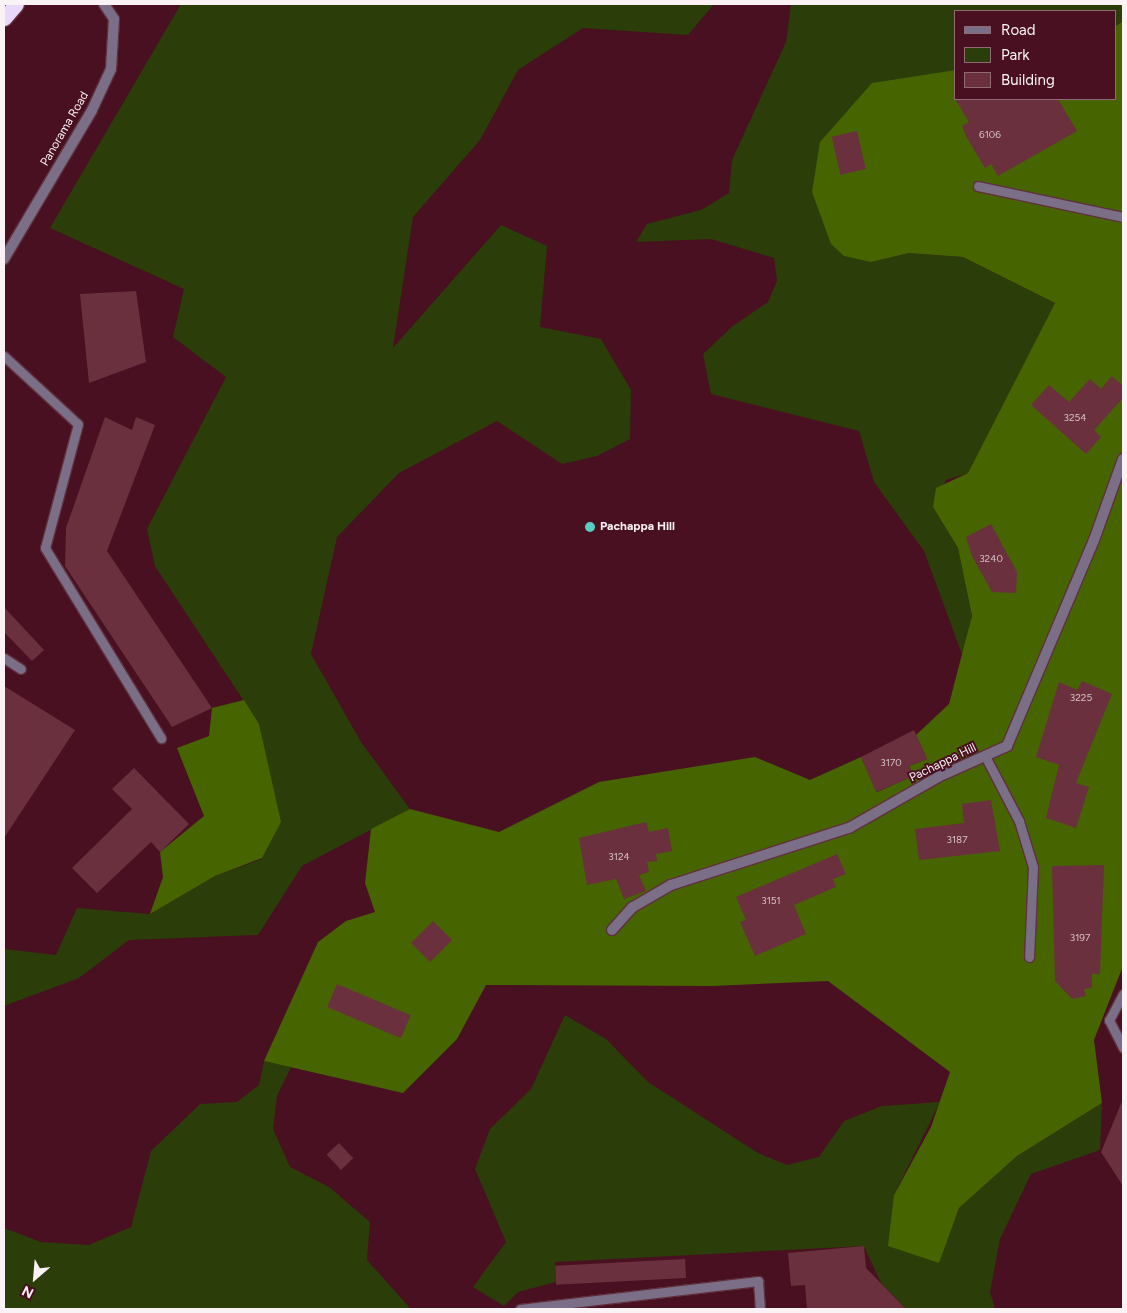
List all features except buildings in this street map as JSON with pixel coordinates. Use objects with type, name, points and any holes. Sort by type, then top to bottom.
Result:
[{"type":"highway","points":[[4,18],[16,4]]},
{"type":"street","name":"Panorama Road","points":[[4,259],[92,110],[111,69],[114,19],[104,4]]},
{"type":"street","name":"Pachappa Hill","points":[[612,930],[633,907],[671,885],[849,828],[1007,746],[1094,540],[1123,459]]},
{"type":"lane","points":[[978,186],[1123,217]]},
{"type":"lane","points":[[4,356],[78,424],[45,548],[161,738]]},
{"type":"lane","points":[[4,658],[21,669]]},
{"type":"lane","points":[[985,756],[1019,821],[1033,867],[1029,957]]},
{"type":"lane","points":[[1123,994],[1109,1020],[1123,1048]]},
{"type":"lane","points":[[520,1309],[758,1281],[760,1309]]},
{"type":"green space","points":[[181,4],[714,4],[688,35],[583,28],[518,70],[480,140],[413,217],[393,348],[501,225],[547,246],[540,327],[601,339],[631,390],[630,439],[597,456],[562,464],[497,421],[399,473],[337,537],[311,654],[361,742],[410,809],[302,866],[258,935],[129,940],[79,978],[4,1006],[4,949],[56,955],[77,908],[150,914],[215,876],[262,859],[259,724],[155,566],[147,529],[226,377],[173,337],[184,289],[50,228]]},
{"type":"green space","points":[[791,4],[1123,4],[1123,21],[1117,25],[1117,10],[954,10],[954,75],[871,262],[909,253],[963,257],[1055,303],[968,473],[946,480],[933,507],[958,548],[972,616],[963,657],[924,551],[874,482],[859,431],[711,394],[703,354],[733,326],[768,302],[777,281],[774,258],[711,239],[636,242],[647,224],[701,210],[729,193],[732,160],[786,42]]},
{"type":"green space","points":[[1123,21],[1123,966],[1094,1040],[1102,1103],[1017,1156],[959,1208],[939,1263],[888,1246],[894,1195],[931,1127],[950,1072],[828,981],[712,986],[486,985],[457,1039],[403,1093],[264,1061],[318,942],[346,921],[375,912],[365,883],[371,829],[410,809],[499,832],[599,782],[755,757],[810,780],[861,757],[877,792],[913,776],[909,766],[927,759],[916,735],[949,704],[972,616],[958,548],[933,507],[936,488],[968,473],[1055,303],[963,257],[909,253],[871,262],[844,256],[831,244],[812,192],[820,142],[872,83],[954,70],[954,100],[1117,100],[1117,25]]},
{"type":"green space","points":[[244,700],[259,724],[281,822],[262,858],[215,876],[150,914],[163,877],[160,852],[204,816],[177,748],[209,736],[212,708]]},
{"type":"green space","points":[[565,1015],[606,1039],[648,1082],[758,1153],[787,1165],[819,1157],[844,1121],[882,1106],[940,1102],[894,1195],[938,1263],[959,1208],[1017,1156],[1102,1103],[1100,1150],[1031,1174],[1000,1239],[990,1292],[995,1309],[906,1309],[881,1283],[864,1246],[555,1262],[556,1282],[518,1292],[504,1306],[473,1287],[506,1242],[475,1169],[490,1129],[531,1089]]},
{"type":"green space","points":[[264,1061],[291,1067],[277,1096],[273,1129],[290,1167],[329,1187],[370,1222],[367,1260],[411,1309],[4,1309],[4,1228],[41,1242],[89,1245],[131,1227],[151,1151],[200,1104],[237,1102],[259,1085]]},
{"type":"place","name":"Pachappa Hill","points":[[590,527]]}]
